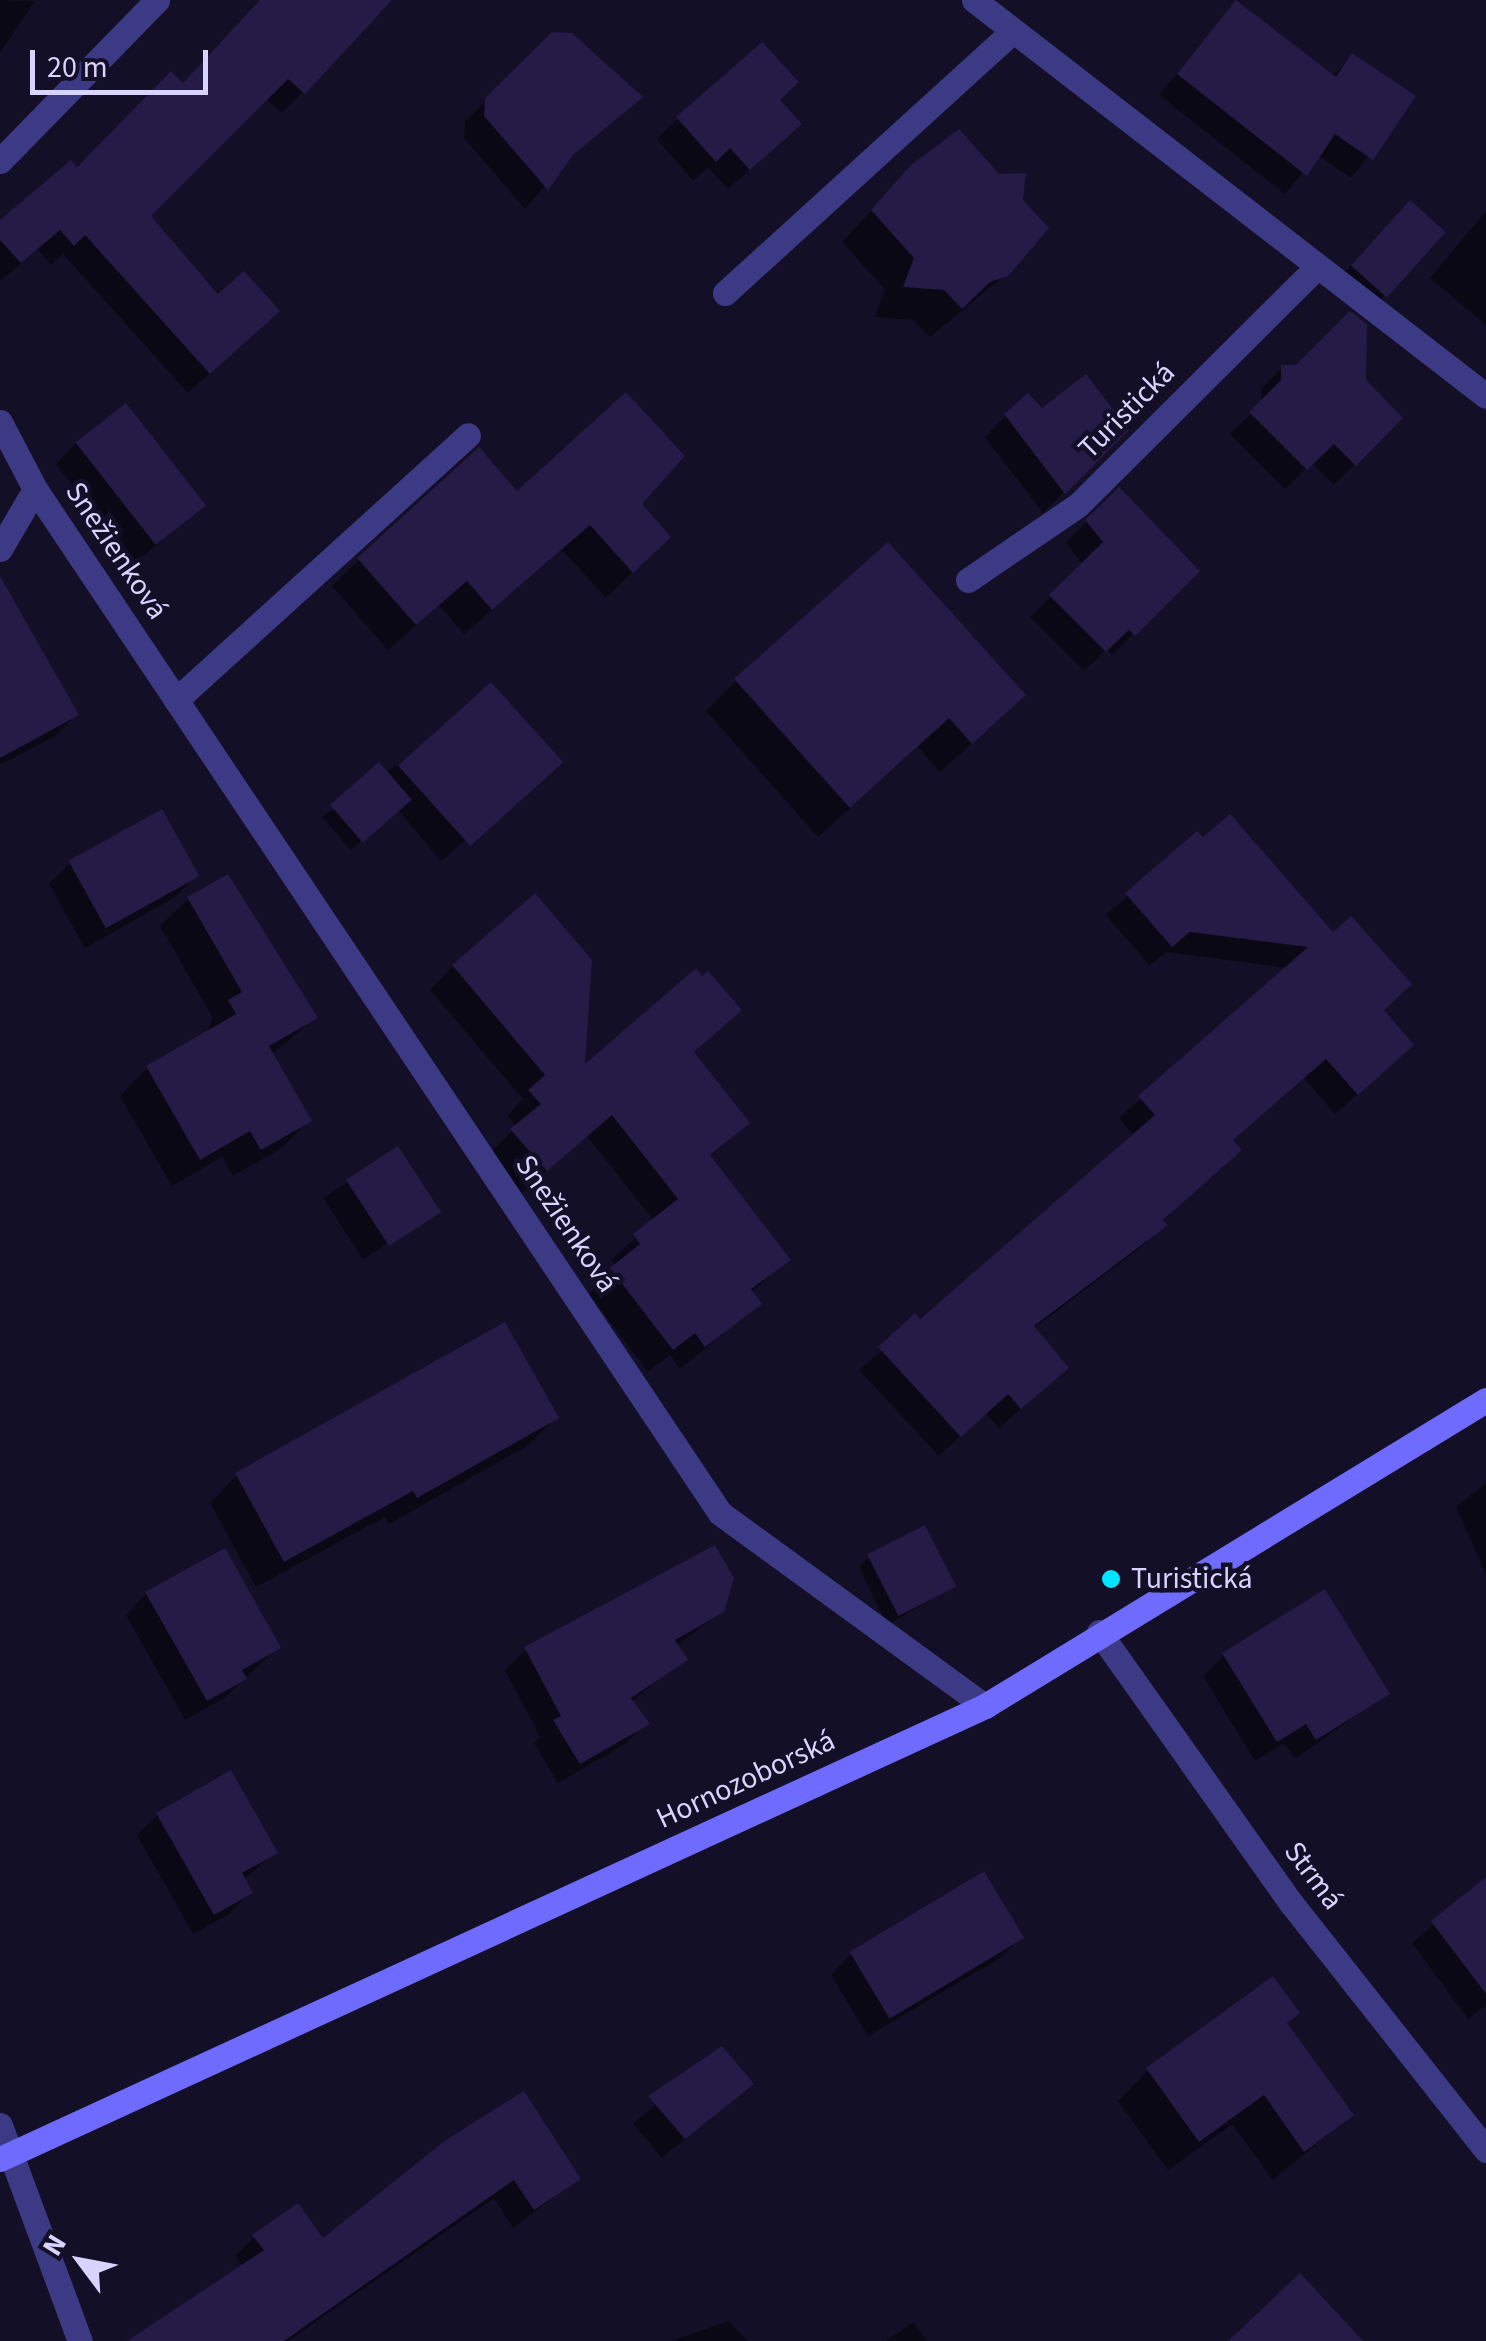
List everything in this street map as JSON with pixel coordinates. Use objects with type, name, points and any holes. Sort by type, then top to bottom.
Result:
[{"type":"street","points":[[0,161],[157,0]]},
{"type":"street","points":[[974,0],[1315,270],[1486,396]]},
{"type":"street","points":[[725,293],[1013,31]]},
{"type":"street","name":"Turistická","points":[[968,580],[1078,504],[1315,270]]},
{"type":"street","name":"Snežienková","points":[[0,422],[35,489],[720,1513],[985,1706]]},
{"type":"street","points":[[176,700],[468,436]]},
{"type":"street","points":[[0,549],[35,489]]},
{"type":"street","name":"Hornozoborská","points":[[5,2157],[985,1706],[1098,1632],[1486,1400]]},
{"type":"street","name":"Strmá","points":[[1098,1632],[1290,1903],[1486,2150]]},
{"type":"street","points":[[0,2125],[5,2157],[80,2341]]},
{"type":"building","points":[[260,0],[392,0],[305,94],[288,79],[151,216],[218,294],[244,271],[280,311],[210,374],[85,235],[74,246],[60,230],[21,263],[0,240],[0,220],[71,160],[77,167],[171,71],[183,83]]},
{"type":"building","points":[[1236,0],[1336,77],[1352,53],[1416,96],[1373,160],[1335,134],[1307,176],[1177,74]]},
{"type":"building","points":[[552,32],[572,33],[643,97],[573,155],[548,190],[484,116],[485,98]]},
{"type":"building","points":[[762,42],[799,82],[780,100],[802,124],[750,170],[730,148],[716,162],[676,117]]},
{"type":"building","points":[[959,129],[999,174],[1026,173],[1023,200],[1049,228],[1008,276],[990,282],[962,309],[944,290],[903,287],[914,258],[871,210],[911,165]]},
{"type":"building","points":[[1410,200],[1446,232],[1387,298],[1351,265]]},
{"type":"building","points":[[1350,311],[1367,324],[1366,380],[1403,418],[1356,466],[1334,444],[1307,470],[1249,412],[1281,380],[1281,365],[1296,365]]},
{"type":"building","points":[[1086,374],[1129,430],[1065,494],[1004,414],[1028,393],[1042,408]]},
{"type":"building","points":[[626,392],[685,456],[642,504],[671,537],[633,573],[590,525],[492,610],[467,581],[416,625],[357,558],[479,447],[517,491]]},
{"type":"building","points":[[126,403],[206,505],[156,545],[76,442]]},
{"type":"building","points":[[1119,487],[1200,571],[1135,636],[1129,630],[1106,652],[1049,595],[1103,542],[1085,520]]},
{"type":"building","points":[[888,542],[1026,695],[972,744],[949,718],[850,808],[734,679]]},
{"type":"building","points":[[0,576],[79,715],[0,758]]},
{"type":"building","points":[[491,682],[563,762],[470,846],[398,766]]},
{"type":"building","points":[[379,762],[412,800],[363,842],[330,805]]},
{"type":"building","points":[[162,809],[199,876],[106,928],[68,861]]},
{"type":"building","points":[[1230,814],[1333,932],[1351,916],[1412,984],[1384,1010],[1414,1045],[1358,1095],[1326,1059],[1233,1140],[1242,1150],[1163,1220],[1168,1225],[1034,1326],[1069,1368],[1021,1409],[1008,1394],[961,1437],[878,1347],[915,1313],[920,1319],[1155,1115],[1138,1096],[1308,947],[1190,932],[1172,947],[1125,893],[1197,831],[1203,837]]},
{"type":"building","points":[[228,874],[318,1018],[269,1046],[312,1121],[261,1150],[250,1131],[200,1160],[146,1066],[236,1014],[228,1000],[242,992],[187,897]]},
{"type":"building","points":[[535,893],[592,960],[585,1064],[696,968],[702,976],[708,971],[742,1010],[694,1052],[750,1123],[710,1155],[791,1260],[751,1289],[762,1304],[705,1347],[695,1333],[673,1350],[610,1268],[640,1244],[633,1234],[678,1199],[612,1115],[547,1171],[510,1129],[541,1104],[528,1090],[545,1075],[452,965]]},
{"type":"building","points":[[398,1146],[441,1212],[389,1246],[346,1180]]},
{"type":"building","points":[[505,1322],[559,1418],[417,1498],[413,1491],[284,1562],[235,1473]]},
{"type":"building","points":[[925,1525],[956,1586],[898,1616],[867,1555]]},
{"type":"building","points":[[715,1545],[734,1578],[724,1612],[675,1640],[688,1660],[631,1698],[650,1724],[580,1764],[553,1720],[561,1716],[524,1647]]},
{"type":"building","points":[[225,1548],[281,1648],[242,1670],[247,1679],[207,1701],[145,1592]]},
{"type":"building","points":[[1325,1589],[1390,1694],[1316,1740],[1306,1724],[1277,1742],[1222,1653]]},
{"type":"building","points":[[231,1770],[278,1853],[242,1873],[253,1893],[214,1915],[156,1813]]},
{"type":"building","points":[[984,1871],[1024,1938],[890,2019],[849,1952]]},
{"type":"building","points":[[1486,1877],[1486,1994],[1431,1921]]},
{"type":"building","points":[[1273,1976],[1300,2013],[1287,2023],[1354,2115],[1304,2152],[1264,2095],[1199,2142],[1146,2068]]},
{"type":"building","points":[[722,2046],[754,2084],[685,2139],[648,2096]]},
{"type":"building","points":[[524,2091],[581,2179],[534,2210],[514,2180],[284,2341],[127,2341],[264,2250],[252,2235],[298,2203],[323,2238],[446,2140]]},
{"type":"building","points":[[1300,2273],[1363,2341],[1228,2341]]},
{"type":"place","name":"Turistická","points":[[1111,1579]]}]
